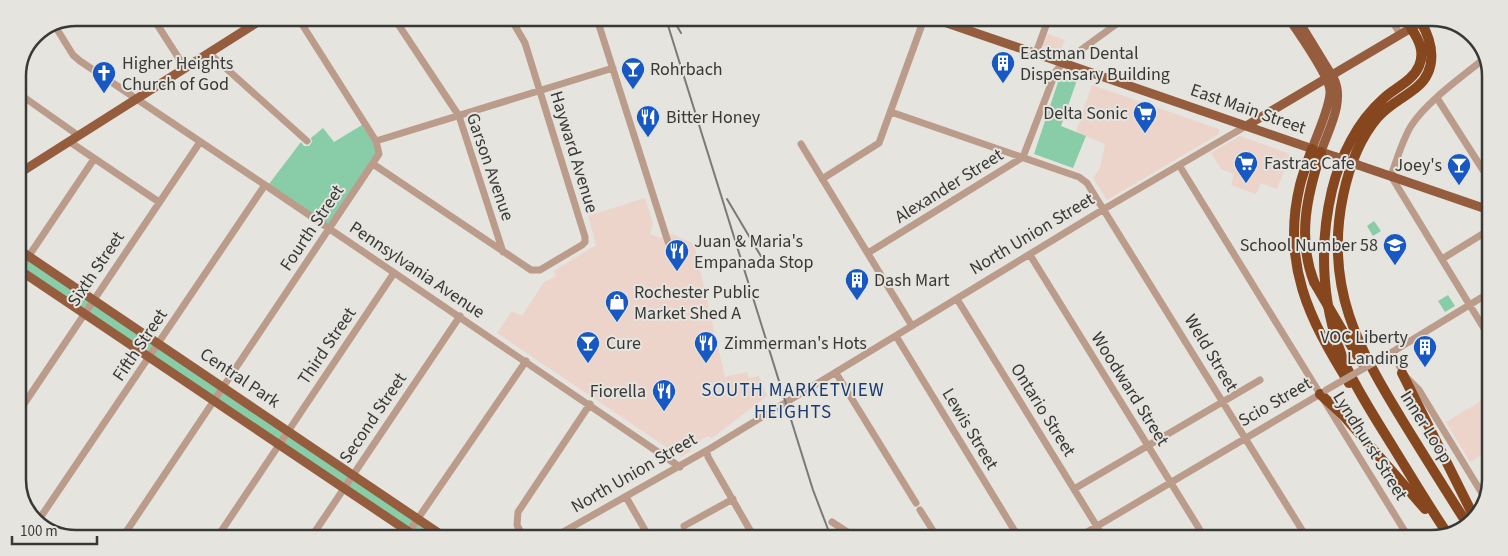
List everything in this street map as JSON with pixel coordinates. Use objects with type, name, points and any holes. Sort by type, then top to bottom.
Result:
[{"type":"highway","name":"Inner Loop","points":[[1424,26],[1432,48],[1430,68],[1419,86],[1386,109],[1363,139],[1356,154],[1345,187],[1340,217],[1338,264],[1342,289],[1353,329],[1371,367],[1463,518]]},
{"type":"highway","points":[[1411,28],[1420,42],[1422,50],[1418,67],[1411,78],[1386,96],[1361,123],[1338,169],[1328,211],[1324,253],[1327,301],[1339,347],[1356,386],[1443,529]]},
{"type":"highway","points":[[1317,150],[1299,188],[1295,224],[1297,267],[1304,297],[1324,344],[1405,467]]},
{"type":"highway","points":[[1317,150],[1304,221],[1307,258],[1314,282],[1345,336],[1409,430]]},
{"type":"highway","points":[[1402,373],[1470,511]]},
{"type":"highway","points":[[1323,392],[1442,529]]},
{"type":"main road","points":[[26,169],[251,26]]},
{"type":"main road","name":"East Main Street","points":[[956,26],[1482,208]]},
{"type":"main road","points":[[1294,26],[1329,76],[1336,83],[1338,98],[1317,150]]},
{"type":"main road","points":[[1301,26],[1329,76]]},
{"type":"main road","name":"North Union Street","points":[[1246,126],[1414,26]]},
{"type":"main road","name":"Central Park","points":[[28,256],[434,530]]},
{"type":"main road","name":"Central Park","points":[[26,275],[279,444],[403,530]]},
{"type":"street","points":[[158,26],[185,68]]},
{"type":"street","points":[[303,26],[376,141],[613,68]]},
{"type":"street","name":"Garson Avenue","points":[[399,26],[459,116],[503,252]]},
{"type":"street","name":"Hayward Avenue","points":[[503,252],[528,269],[536,271],[582,245],[585,240],[524,43],[515,26]]},
{"type":"street","points":[[599,26],[668,242]]},
{"type":"street","points":[[822,179],[876,146],[883,137],[922,26]]},
{"type":"street","points":[[1036,53],[1046,26]]},
{"type":"street","name":"Alexander Street","points":[[868,253],[1023,158],[1056,71],[1062,63],[1114,26]]},
{"type":"street","points":[[1395,26],[1400,34]]},
{"type":"street","name":"Pennsylvania Avenue","points":[[58,30],[76,58],[680,466]]},
{"type":"street","points":[[209,53],[306,141]]},
{"type":"street","points":[[1480,62],[1437,98],[1410,127],[1392,176],[1482,325]]},
{"type":"street","points":[[1437,98],[1482,169]]},
{"type":"street","points":[[26,99],[80,136]]},
{"type":"street","name":"Weld Street","points":[[891,112],[1084,181],[1104,209],[1302,530]]},
{"type":"street","name":"North Union Street","points":[[567,530],[707,451],[1104,209],[1246,126]]},
{"type":"street","name":"Fourth Street","points":[[127,530],[373,164],[379,154],[376,141]]},
{"type":"street","points":[[70,142],[159,202]]},
{"type":"street","name":"Sixth Street","points":[[26,401],[200,142]]},
{"type":"street","points":[[801,144],[912,326]]},
{"type":"street","points":[[26,259],[94,159]]},
{"type":"street","points":[[373,164],[503,252]]},
{"type":"street","name":"Lyndhurst Street","points":[[1179,165],[1323,392],[1404,530]]},
{"type":"street","name":"Fifth Street","points":[[42,516],[265,185]]},
{"type":"street","points":[[1442,259],[1482,234]]},
{"type":"street","name":"Woodward Street","points":[[1030,255],[1200,530]]},
{"type":"street","name":"Third Street","points":[[222,530],[394,273]]},
{"type":"street","name":"Scio Street","points":[[1090,530],[1482,297]]},
{"type":"street","name":"Ontario Street","points":[[956,299],[1099,530]]},
{"type":"street","name":"Second Street","points":[[316,530],[460,316]]},
{"type":"street","name":"Lewis Street","points":[[896,336],[1014,530]]},
{"type":"street","points":[[1390,353],[1402,373],[1420,390],[1480,490]]},
{"type":"street","points":[[412,530],[418,519],[526,361]]},
{"type":"street","points":[[836,373],[933,530]]},
{"type":"street","points":[[1074,489],[1260,380]]},
{"type":"street","points":[[520,530],[517,525],[518,512],[590,404]]},
{"type":"street","points":[[707,451],[708,456],[750,530]]},
{"type":"street","points":[[626,497],[645,530]]},
{"type":"street","points":[[684,526],[732,499]]},
{"type":"street","points":[[832,522],[844,530]]},
{"type":"shaded area","points":[[1045,33],[1065,40],[1060,52],[1041,45]]},
{"type":"shaded area","points":[[1092,85],[1219,129],[1219,134],[1107,200],[1093,178],[1100,168],[1105,144],[1076,132]]},
{"type":"shaded area","points":[[1240,136],[1290,154],[1277,189],[1261,183],[1256,194],[1231,185],[1234,174],[1221,169],[1211,153]]},
{"type":"shaded area","points":[[645,198],[653,223],[650,234],[660,238],[672,234],[694,244],[725,377],[747,372],[749,378],[759,376],[767,396],[712,438],[708,436],[691,445],[691,451],[681,457],[497,333],[512,311],[522,316],[544,282],[556,276],[554,271],[596,245],[588,216]]},
{"type":"shaded area","points":[[1482,401],[1482,455],[1470,462],[1446,422]]},
{"type":"green space","points":[[1063,75],[1077,80],[1061,126],[1086,136],[1073,168],[1034,154],[1060,76]]},
{"type":"green space","points":[[362,125],[378,150],[329,223],[327,224],[269,184],[301,142],[304,146],[309,146],[312,142],[311,138],[323,128],[334,142]]},
{"type":"green space","points":[[1374,221],[1381,231],[1373,236],[1367,226]]},
{"type":"green space","points":[[26,257],[430,530],[411,530],[26,270]]},
{"type":"green space","points":[[1448,295],[1455,306],[1445,312],[1438,301]]},
{"type":"railway","points":[[668,26],[813,490],[828,530]]},
{"type":"railway","points":[[677,26],[681,33]]},
{"type":"railway","points":[[727,199],[762,258]]},
{"type":"place","name":"Eastman Dental Dispensary Building","points":[[1003,84]]},
{"type":"place","name":"Rohrbach","points":[[633,90]]},
{"type":"place","name":"Higher Heights Church of God","points":[[104,94]]},
{"type":"place","name":"Delta Sonic","points":[[1145,134]]},
{"type":"place","name":"Bitter Honey","points":[[648,138]]},
{"type":"place","name":"Fastrac Cafe","points":[[1246,184]]},
{"type":"place","name":"Joey's","points":[[1459,186]]},
{"type":"place","name":"School Number 58","points":[[1395,266]]},
{"type":"place","name":"Juan & Maria's Empanada Stop","points":[[677,272]]},
{"type":"place","name":"Dash Mart","points":[[857,301]]},
{"type":"place","name":"Rochester Public Market Shed A","points":[[617,323]]},
{"type":"place","name":"Cure","points":[[588,364]]},
{"type":"place","name":"Zimmerman's Hots","points":[[706,364]]},
{"type":"place","name":"VOC Liberty Landing","points":[[1425,368]]},
{"type":"place","name":"Fiorella","points":[[664,412]]},
{"type":"district","name":"SOUTH MARKETVIEW HEIGHTS","points":[[793,401]]}]
